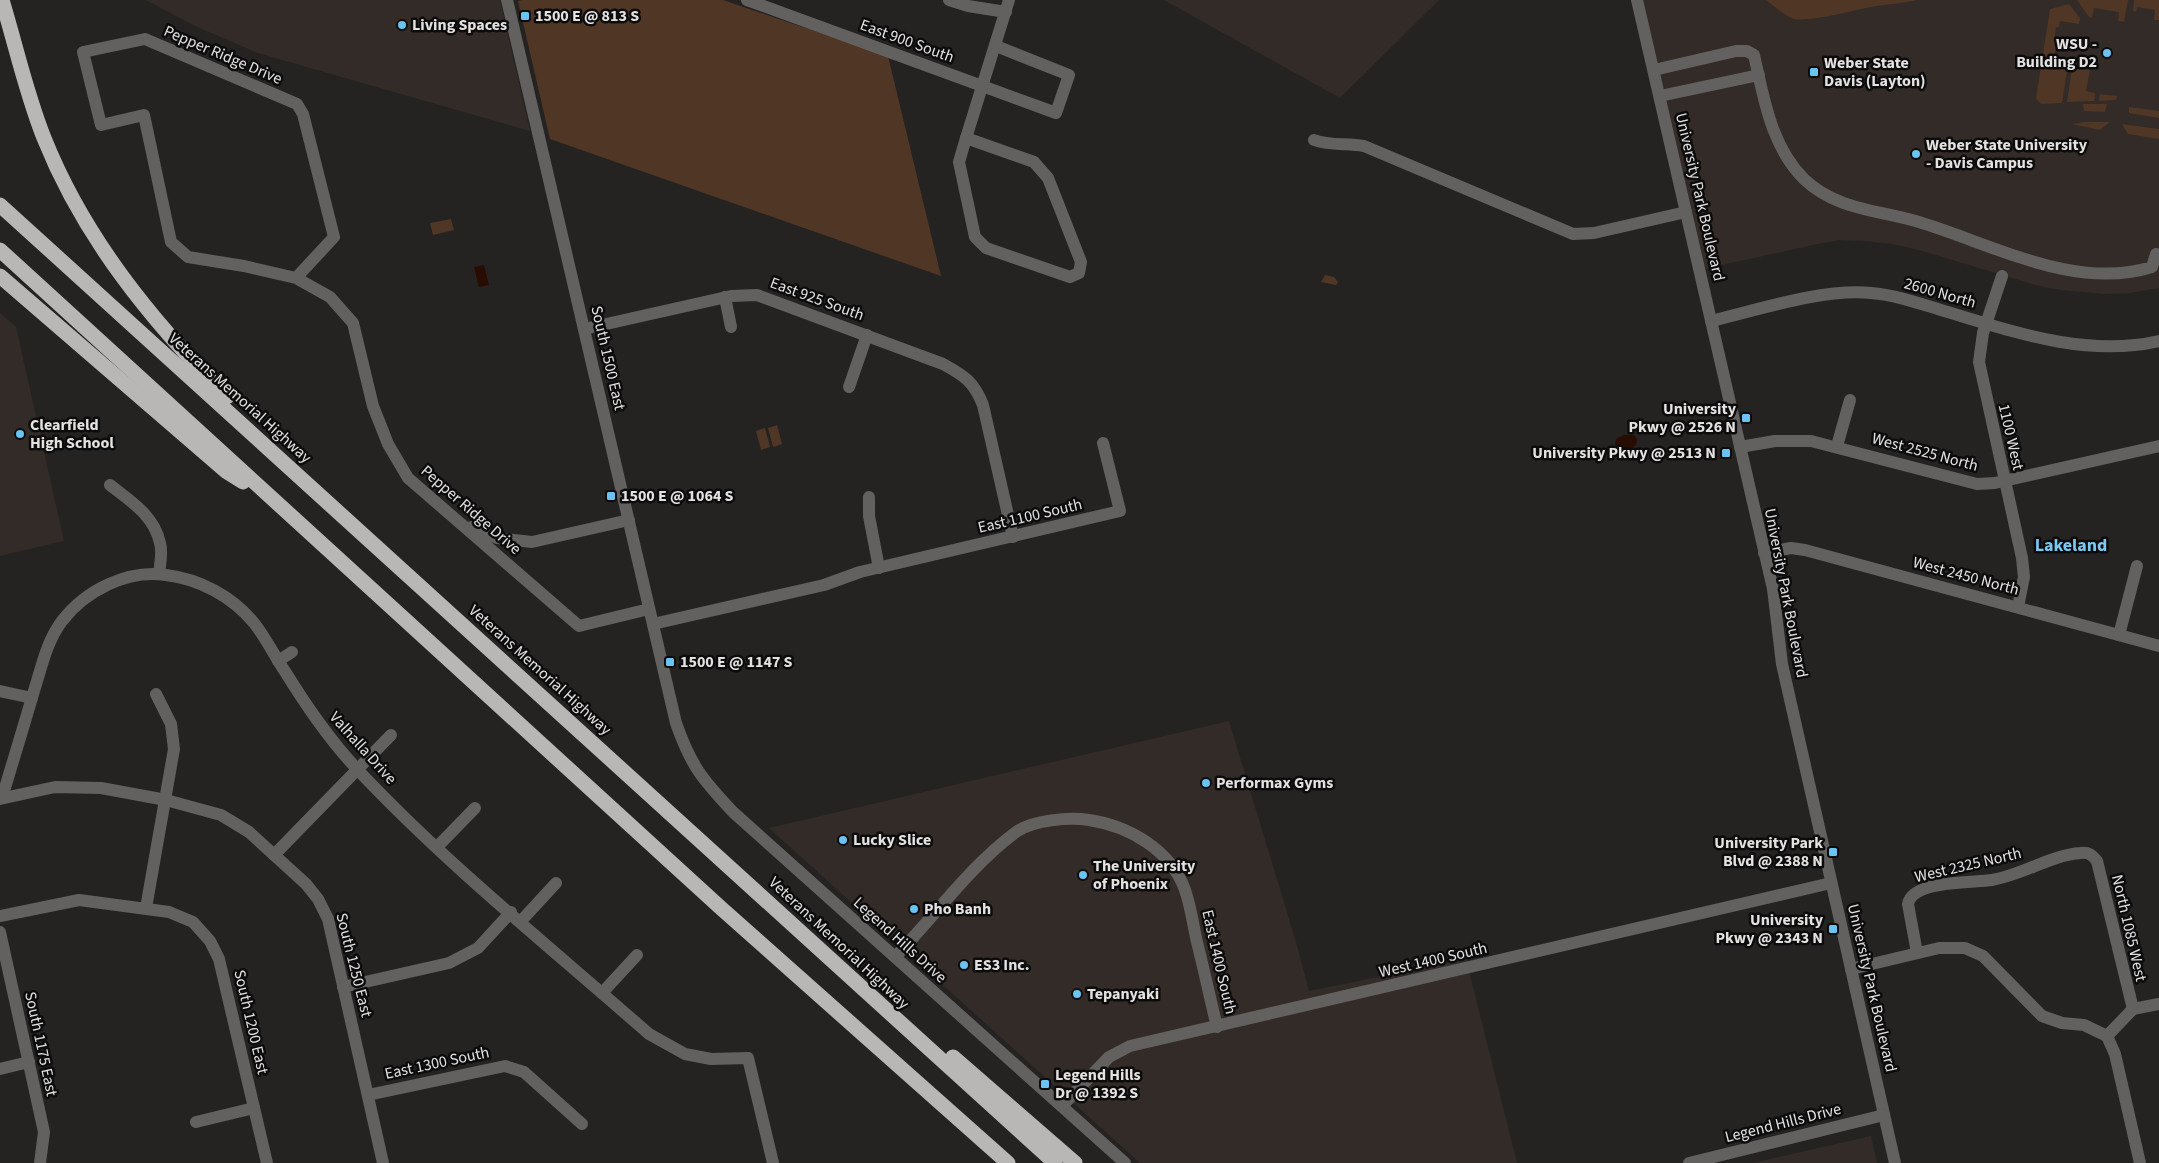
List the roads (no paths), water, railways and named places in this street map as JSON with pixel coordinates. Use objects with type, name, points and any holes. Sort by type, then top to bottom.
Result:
[{"type":"highway","points":[[2,0],[30,99],[44,140],[74,202],[108,259],[136,296],[197,366],[336,508]]},
{"type":"highway","points":[[10,0],[12,32]]},
{"type":"highway","name":"Veterans Memorial Highway","points":[[0,205],[336,508],[1055,1163]]},
{"type":"highway","points":[[0,250],[722,909],[1008,1163]]},
{"type":"highway","points":[[0,276],[227,472],[274,500]]},
{"type":"highway","points":[[922,1043],[953,1057],[1075,1163]]},
{"type":"street","name":"South 1500 East","points":[[507,0],[676,723]]},
{"type":"street","name":"East 900 South","points":[[747,0],[1056,113],[1069,75],[996,46]]},
{"type":"street","points":[[949,0],[1007,6],[996,46],[966,138],[959,162],[975,237],[986,248],[1070,277],[1079,273],[1081,262],[1048,178],[1034,162],[966,138]]},
{"type":"street","name":"University Park Boulevard","points":[[1637,0],[1773,589],[1782,664],[1896,1163]]},
{"type":"street","name":"Pepper Ridge Drive","points":[[296,278],[334,237],[303,114],[296,104],[145,39],[83,52],[101,125],[144,115],[171,242],[188,257],[244,266],[296,278],[330,297],[352,323],[368,391],[388,444],[408,478],[579,626],[649,610]]},
{"type":"street","points":[[1654,70],[1736,51],[1747,51],[1754,55],[1774,132],[1783,154],[1806,181],[1841,203],[1920,222],[2036,263],[2109,274],[2156,262]]},
{"type":"street","points":[[1660,96],[1759,75]]},
{"type":"street","points":[[1314,140],[1328,145],[1344,143],[1364,146],[1573,234],[1594,233],[1686,212]]},
{"type":"street","name":"1100 West","points":[[2002,276],[1980,346],[1980,369],[2024,576],[2018,607]]},
{"type":"street","name":"2600 North","points":[[1711,321],[1825,295],[1870,292],[1896,297],[1986,324],[2066,344],[2125,345],[2159,341]]},
{"type":"street","name":"East 925 South","points":[[584,329],[725,297],[757,295],[943,364],[962,374],[977,389],[983,405],[1013,537]]},
{"type":"street","points":[[725,297],[730,327]]},
{"type":"street","name":"East 925 South","points":[[849,387],[867,335]]},
{"type":"street","points":[[1837,446],[1850,400]]},
{"type":"street","name":"West 2525 North","points":[[1740,447],[1793,440],[1837,446],[1977,484],[2004,481],[2159,446]]},
{"type":"street","name":"East 1100 South","points":[[653,624],[824,585],[880,568],[1120,511],[1103,442]]},
{"type":"street","points":[[110,485],[142,510],[153,523],[161,544],[160,574]]},
{"type":"street","points":[[869,497],[869,516],[880,568]]},
{"type":"street","points":[[457,521],[497,538],[532,542],[629,520]]},
{"type":"street","name":"West 2450 North","points":[[1764,553],[1791,548],[1805,550],[2159,646]]},
{"type":"street","points":[[2119,635],[2138,566]]},
{"type":"street","name":"Valhalla Drive","points":[[1,798],[46,652],[61,622],[85,597],[106,584],[132,576],[160,574],[184,577],[205,585],[228,598],[254,623],[312,715],[357,769],[437,847],[649,1034],[686,1054],[712,1059],[748,1058],[773,1163]]},
{"type":"street","points":[[278,661],[292,652]]},
{"type":"street","points":[[0,692],[32,698]]},
{"type":"street","points":[[146,908],[174,749],[171,724],[156,694]]},
{"type":"street","name":"Legend Hills Drive","points":[[676,723],[687,755],[705,783],[733,812],[1125,1163]]},
{"type":"street","points":[[274,855],[391,734]]},
{"type":"street","points":[[1,798],[34,790],[77,787],[101,788],[166,800]]},
{"type":"street","name":"South 1250 East","points":[[166,800],[221,815],[249,832],[306,884],[318,899],[328,920],[383,1163]]},
{"type":"street","points":[[437,847],[475,808]]},
{"type":"street","name":"East 1400 South","points":[[895,957],[978,868],[1018,831],[1045,822],[1075,818],[1104,822],[1131,833],[1156,848],[1174,869],[1185,890],[1217,1027]]},
{"type":"street","name":"West 2325 North","points":[[1917,953],[1908,910],[1909,897],[1922,889],[2011,875],[2053,859],[2079,853],[2092,855]]},
{"type":"street","name":"North 1085 West","points":[[2092,855],[2097,861],[2132,1009]]},
{"type":"street","points":[[521,922],[556,883]]},
{"type":"street","name":"West 1400 South","points":[[1062,1106],[1109,1057],[1130,1046],[1832,883]]},
{"type":"street","name":"South 1200 East","points":[[0,916],[79,900],[169,912],[193,922],[210,940],[219,959],[266,1163]]},
{"type":"street","points":[[344,987],[449,964],[478,948],[511,912]]},
{"type":"street","name":"South 1175 East","points":[[0,932],[44,1132],[40,1163]]},
{"type":"street","points":[[1851,969],[1952,946],[1975,951],[2042,1016],[2062,1023],[2084,1024],[2107,1036],[2115,1054],[2140,1163]]},
{"type":"street","points":[[602,993],[637,955]]},
{"type":"street","points":[[2107,1036],[2132,1009],[2159,1004]]},
{"type":"street","points":[[0,1069],[29,1062]]},
{"type":"street","name":"East 1300 South","points":[[368,1095],[505,1066],[524,1072],[582,1124]]},
{"type":"street","points":[[196,1122],[254,1108]]},
{"type":"street","name":"Legend Hills Drive","points":[[1690,1163],[1884,1114]]},
{"type":"place","name":"1500 E @ 813 S","points":[[525,16]]},
{"type":"place","name":"Living Spaces","points":[[402,25]]},
{"type":"place","name":"WSU - Building D2","points":[[2107,53]]},
{"type":"place","name":"Weber State Davis (Layton)","points":[[1814,72]]},
{"type":"place","name":"Weber State University - Davis Campus","points":[[1916,154]]},
{"type":"place","name":"University Pkwy @ 2526 N","points":[[1746,418]]},
{"type":"place","name":"Clearfield High School","points":[[20,434]]},
{"type":"place","name":"University Pkwy @ 2513 N","points":[[1726,453]]},
{"type":"place","name":"1500 E @ 1064 S","points":[[611,496]]},
{"type":"place","name":"1500 E @ 1147 S","points":[[670,662]]},
{"type":"place","name":"Performax Gyms","points":[[1206,783]]},
{"type":"place","name":"Lucky Slice","points":[[843,840]]},
{"type":"place","name":"University Park Blvd @ 2388 N","points":[[1833,852]]},
{"type":"place","name":"The University of Phoenix","points":[[1083,875]]},
{"type":"place","name":"Pho Banh","points":[[914,909]]},
{"type":"place","name":"University Pkwy @ 2343 N","points":[[1833,929]]},
{"type":"place","name":"ES3 Inc.","points":[[964,965]]},
{"type":"place","name":"Tepanyaki","points":[[1077,994]]},
{"type":"place","name":"Legend Hills Dr @ 1392 S","points":[[1045,1084]]},
{"type":"district","name":"Lakeland","points":[[2071,545]]}]
